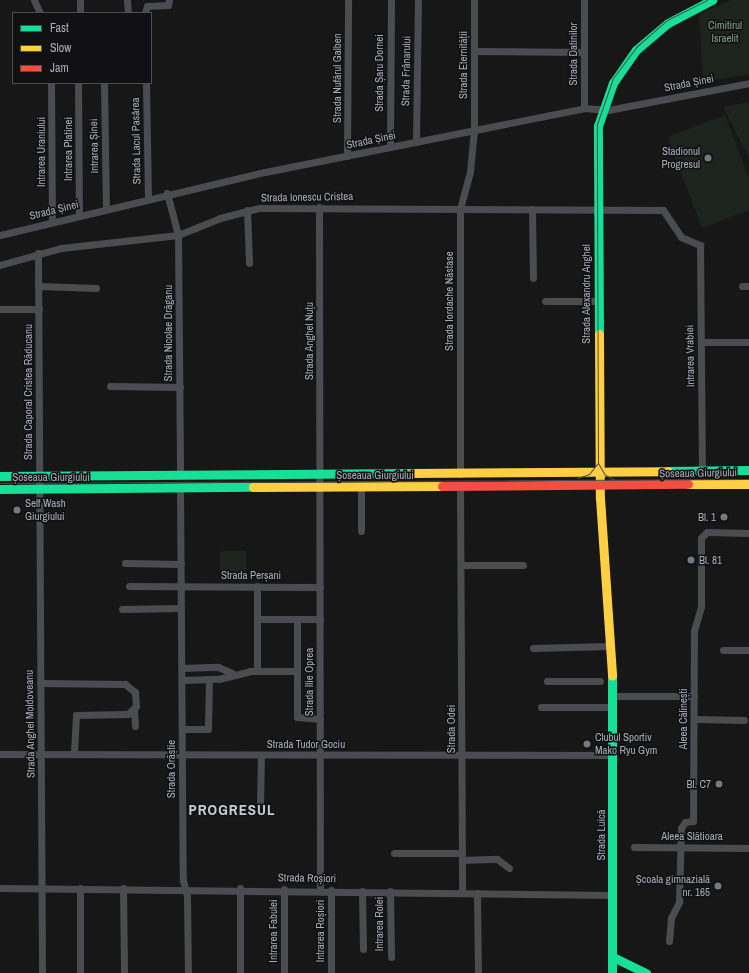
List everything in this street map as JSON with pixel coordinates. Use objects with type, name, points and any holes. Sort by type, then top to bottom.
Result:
[{"type":"main road","name":"Strada Alexandru Anghel","points":[[600,479],[597,137],[602,110],[620,71],[647,39],[668,23],[712,0]]},
{"type":"main road","name":"Șoseaua Giurgiului","points":[[0,489],[361,486],[460,487],[600,479],[702,470],[749,470]]},
{"type":"main road","name":"Șoseaua Giurgiului","points":[[0,476],[180,474],[460,474],[749,484]]},
{"type":"main road","name":"Strada Luică","points":[[600,479],[613,696],[612,973]]},
{"type":"main road","points":[[612,957],[646,973]]},
{"type":"street","points":[[34,0],[40,12]]},
{"type":"street","points":[[80,0],[80,12]]},
{"type":"street","points":[[128,0],[128,12]]},
{"type":"street","points":[[145,12],[147,6],[168,5],[169,0]]},
{"type":"street","name":"Strada Nufărul Galben","points":[[347,156],[348,0]]},
{"type":"street","name":"Strada Șaru Dornei","points":[[390,147],[391,0]]},
{"type":"street","name":"Strada Frânarului","points":[[416,142],[418,0]]},
{"type":"street","name":"Strada Eternității","points":[[474,0],[474,130]]},
{"type":"street","name":"Strada Datinilor","points":[[584,0],[584,108]]},
{"type":"street","points":[[474,51],[584,52]]},
{"type":"street","name":"Strada Șinei","points":[[0,235],[166,193],[390,147],[584,108],[602,110],[749,82]]},
{"type":"street","name":"Intrarea Uraniului","points":[[51,84],[52,222]]},
{"type":"street","name":"Intrarea Platinei","points":[[78,84],[79,215]]},
{"type":"street","name":"Intrarea Șinei","points":[[104,84],[106,208]]},
{"type":"street","name":"Strada Lacul Pasărea","points":[[146,84],[148,198]]},
{"type":"street","name":"Strada Iordache Năstase","points":[[460,474],[460,208],[470,171],[474,130]]},
{"type":"street","name":"Strada Nicolae Drăganu","points":[[166,193],[178,235],[180,474]]},
{"type":"street","name":"Strada Ionescu Cristea","points":[[0,265],[38,253],[178,235],[247,210],[319,208],[460,208],[666,211],[681,237],[700,243]]},
{"type":"street","name":"Strada Anghel Nuțu","points":[[319,208],[321,474]]},
{"type":"street","points":[[532,209],[533,278]]},
{"type":"street","points":[[247,210],[249,263]]},
{"type":"street","name":"Intrarea Vrabiei","points":[[700,243],[702,470]]},
{"type":"street","name":"Strada Caporal Cristea Răducanu","points":[[38,253],[39,475]]},
{"type":"street","points":[[38,286],[96,288]]},
{"type":"street","points":[[545,301],[598,301]]},
{"type":"street","name":"Strada Caporal Cristea Răducanu","points":[[0,309],[38,309]]},
{"type":"street","points":[[701,342],[749,342]]},
{"type":"street","points":[[110,386],[180,387]]},
{"type":"street","name":"Strada Ilie Oprea","points":[[320,890],[321,474]]},
{"type":"street","name":"Strada Anghel Moldoveanu","points":[[39,475],[40,683],[42,754],[42,973]]},
{"type":"street","points":[[361,486],[361,531]]},
{"type":"street","name":"Strada Odei","points":[[460,487],[462,892]]},
{"type":"street","name":"Strada Orăștie","points":[[180,488],[182,754],[188,973]]},
{"type":"street","name":"Aleea Călinești","points":[[670,941],[671,918],[680,902],[680,847],[682,824],[693,822],[695,625],[702,592],[703,534],[749,532]]},
{"type":"street","points":[[125,563],[181,564]]},
{"type":"street","points":[[461,565],[523,565]]},
{"type":"street","name":"Strada Perșani","points":[[129,586],[320,587]]},
{"type":"street","points":[[257,586],[257,671]]},
{"type":"street","points":[[122,609],[181,608]]},
{"type":"street","points":[[257,619],[320,619]]},
{"type":"street","points":[[297,619],[298,719],[320,719]]},
{"type":"street","points":[[533,648],[610,646]]},
{"type":"street","points":[[723,650],[749,650]]},
{"type":"street","points":[[182,668],[218,667],[232,673]]},
{"type":"street","points":[[182,680],[209,679],[232,673],[257,671],[297,671]]},
{"type":"street","points":[[182,729],[208,729],[209,679]]},
{"type":"street","points":[[547,681],[600,681]]},
{"type":"street","points":[[40,683],[128,685],[135,692],[135,726]]},
{"type":"street","points":[[613,696],[694,696]]},
{"type":"street","points":[[542,707],[613,707]]},
{"type":"street","points":[[74,754],[76,715],[134,711]]},
{"type":"street","points":[[694,719],[744,720]]},
{"type":"street","name":"Strada Tudor Gociu","points":[[0,754],[613,755]]},
{"type":"street","points":[[260,805],[261,755]]},
{"type":"street","name":"Aleea Slătioara","points":[[634,847],[749,848]]},
{"type":"street","points":[[394,853],[497,859],[509,868]]},
{"type":"street","name":"Strada Roșiori","points":[[0,888],[240,888],[613,895]]},
{"type":"street","points":[[80,888],[80,973]]},
{"type":"street","points":[[123,888],[124,973]]},
{"type":"street","points":[[240,888],[240,973]]},
{"type":"street","name":"Intrarea Fabulei","points":[[284,889],[284,973]]},
{"type":"street","name":"Intrarea Roșiori","points":[[331,890],[331,973]]},
{"type":"street","points":[[362,891],[362,950]]},
{"type":"street","name":"Intrarea Rolei","points":[[390,891],[391,957]]},
{"type":"street","points":[[477,892],[478,973]]},
{"type":"green space","name":"Cimitirul Israelit","points":[[731,0],[749,0],[749,74],[703,82],[699,14]]},
{"type":"green space","points":[[749,102],[749,158],[723,107]]},
{"type":"green space","name":"Stadionul Progresul","points":[[725,115],[749,178],[749,210],[702,228],[667,137]]},
{"type":"green space","points":[[220,551],[246,551],[246,581],[220,581]]},
{"type":"tram line","points":[[615,480],[605,475],[598,463],[597,124],[613,78],[636,47],[667,20],[707,0]]},
{"type":"tram line","points":[[577,478],[589,474],[598,463]]},
{"type":"tram line","points":[[0,483],[749,479]]},
{"type":"traffic: fast","points":[[599,334],[598,126],[613,83],[636,50],[668,23],[712,0]]},
{"type":"traffic: fast","points":[[668,471],[749,470]]},
{"type":"traffic: fast","points":[[0,476],[412,473]]},
{"type":"traffic: fast","points":[[0,489],[253,487]]},
{"type":"traffic: fast","points":[[612,676],[612,973]]},
{"type":"traffic: fast","points":[[613,957],[646,973]]},
{"type":"traffic: slow","points":[[599,334],[600,498],[612,676]]},
{"type":"traffic: slow","points":[[412,473],[668,471]]},
{"type":"traffic: slow","points":[[688,484],[749,484]]},
{"type":"traffic: slow","points":[[253,487],[442,486]]},
{"type":"traffic: jam","points":[[442,486],[688,484]]},
{"type":"place","name":"Stadionul Progresul","points":[[708,158]]},
{"type":"place","name":"Self Wash Giurgiului","points":[[17,510]]},
{"type":"place","name":"Bl. 1","points":[[724,517]]},
{"type":"place","name":"Bl. 81","points":[[691,560]]},
{"type":"place","name":"Clubul Sportiv Mako Ryu Gym","points":[[587,744]]},
{"type":"place","name":"Bl. C7","points":[[719,784]]},
{"type":"place","name":"Școala gimnazială nr. 165","points":[[718,886]]},
{"type":"district","name":"PROGRESUL","points":[[232,810]]}]
